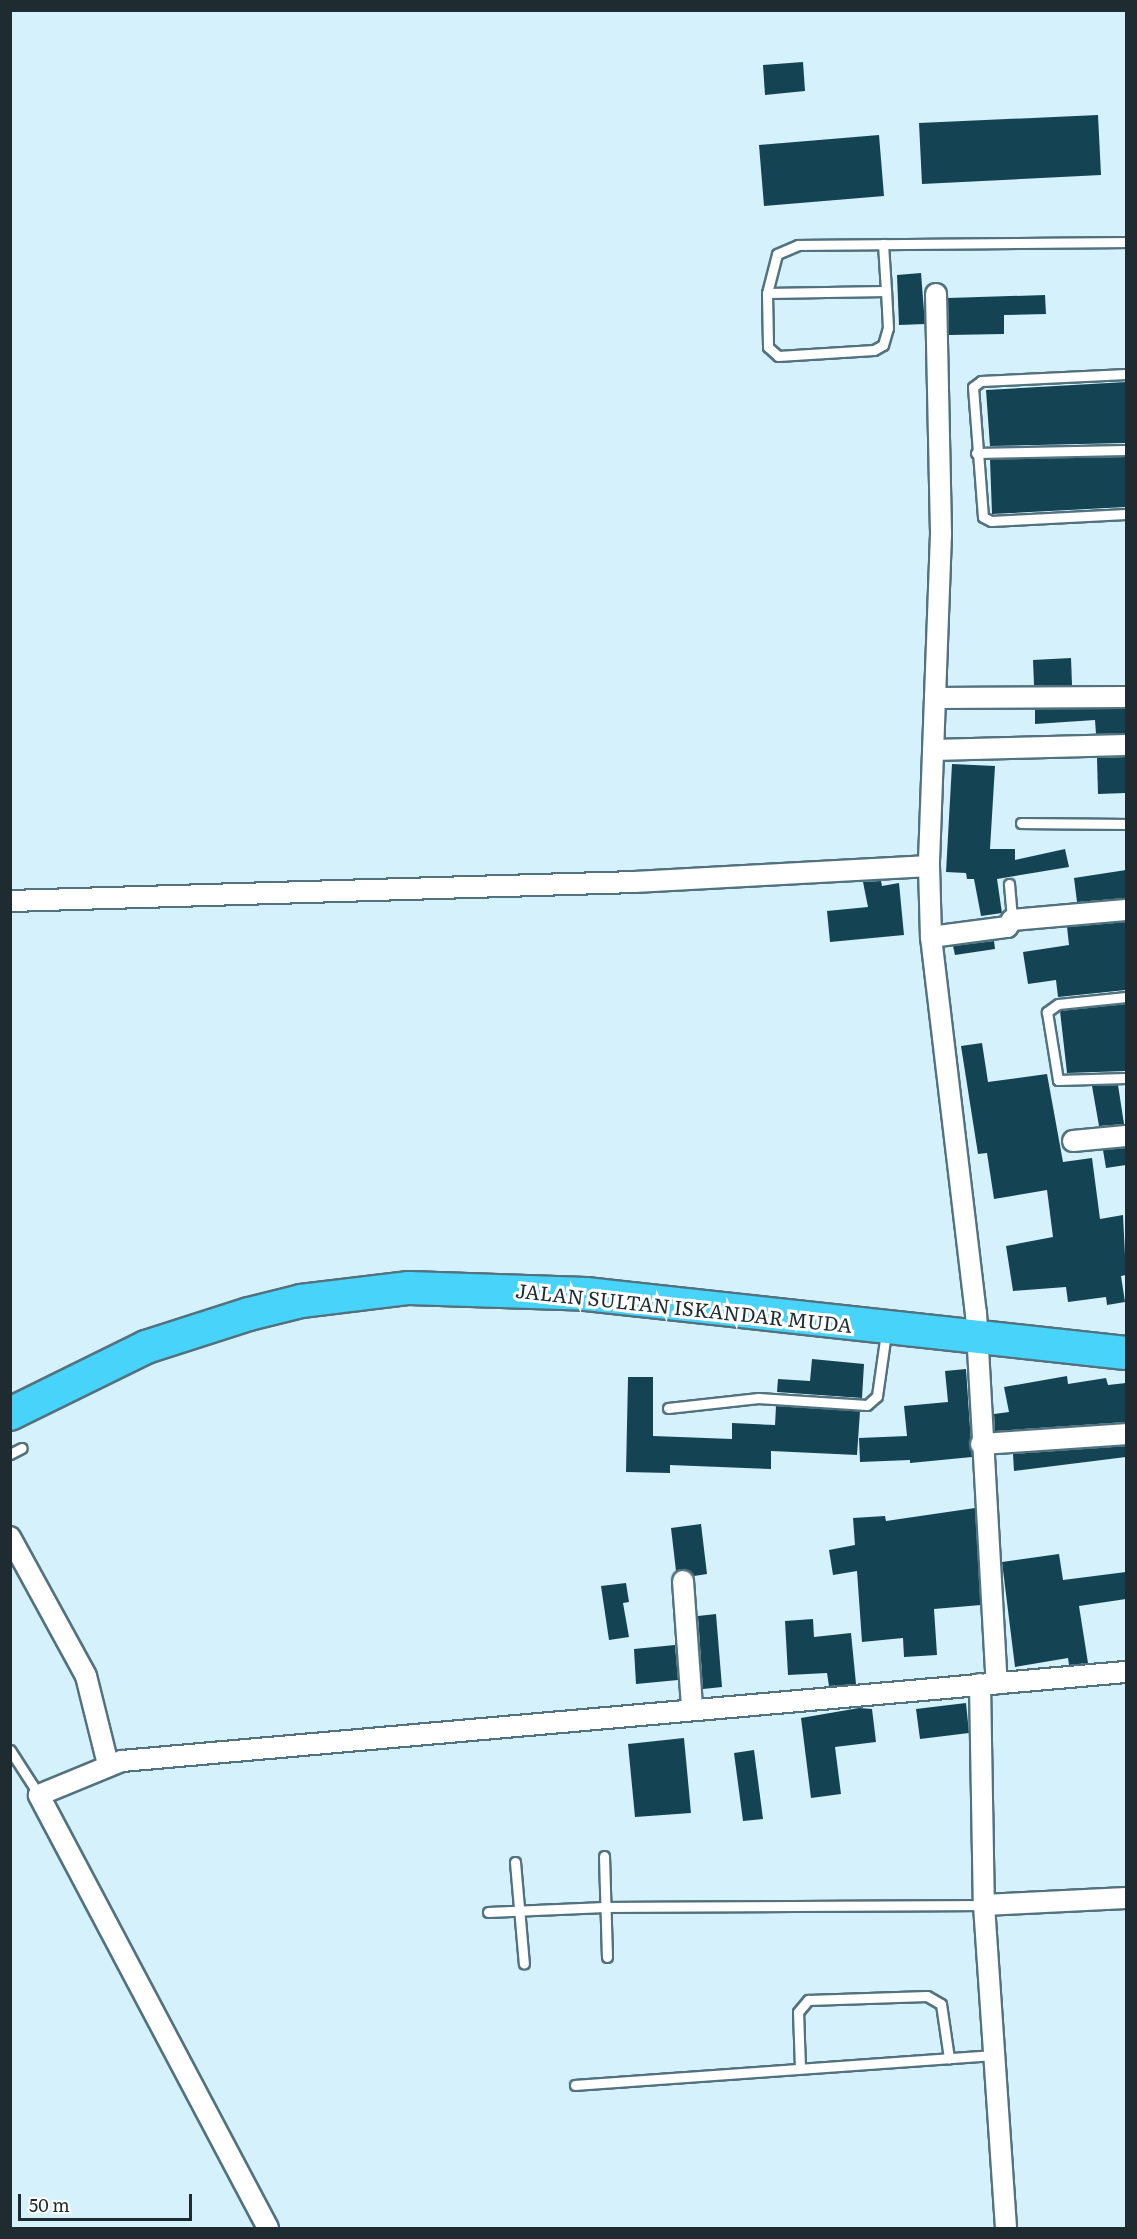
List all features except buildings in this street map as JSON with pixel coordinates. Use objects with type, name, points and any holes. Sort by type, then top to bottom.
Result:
[{"type":"highway","name":"JALAN SULTAN ISKANDAR MUDA","points":[[10,1413],[146,1347],[249,1314],[359,1293],[420,1288],[586,1294],[1126,1353]]},
{"type":"street","points":[[936,294],[941,534],[929,866],[931,937],[975,1336],[989,1683],[984,1905],[1006,2229]]},
{"type":"street","points":[[935,698],[1126,697]]},
{"type":"street","points":[[933,750],[1126,745]]},
{"type":"street","points":[[10,901],[635,882],[929,866]]},
{"type":"street","points":[[931,937],[1007,927],[1012,920],[1126,910]]},
{"type":"street","points":[[1073,1141],[1126,1136]]},
{"type":"street","points":[[981,1444],[1126,1434]]},
{"type":"street","points":[[10,1537],[86,1676],[108,1764]]},
{"type":"street","points":[[684,1581],[692,1708]]},
{"type":"street","points":[[268,2229],[39,1795],[108,1764],[692,1708],[1126,1672]]},
{"type":"street","points":[[984,1905],[1126,1898]]},
{"type":"lane","points":[[884,244],[888,328],[883,345],[874,350],[778,356],[768,347],[767,293],[777,254],[798,245],[884,244],[1126,242]]},
{"type":"lane","points":[[767,293],[886,291]]},
{"type":"lane","points":[[1126,374],[976,382],[976,453],[981,511],[991,520],[1126,514]]},
{"type":"lane","points":[[976,453],[1126,450]]},
{"type":"lane","points":[[1021,823],[1126,824]]},
{"type":"lane","points":[[1009,884],[1012,920]]},
{"type":"lane","points":[[1126,997],[1058,1004],[1047,1012],[1058,1080],[1126,1078]]},
{"type":"lane","points":[[668,1408],[758,1398],[867,1405],[877,1396],[886,1328]]},
{"type":"lane","points":[[10,1454],[22,1448]]},
{"type":"lane","points":[[10,1750],[39,1795]]},
{"type":"lane","points":[[604,1856],[607,1957]]},
{"type":"lane","points":[[515,1862],[524,1964]]},
{"type":"lane","points":[[488,1912],[605,1907],[984,1905]]},
{"type":"lane","points":[[800,2068],[798,2012],[808,2000],[927,1996],[941,2004],[949,2058]]},
{"type":"lane","points":[[575,2085],[993,2055]]}]
